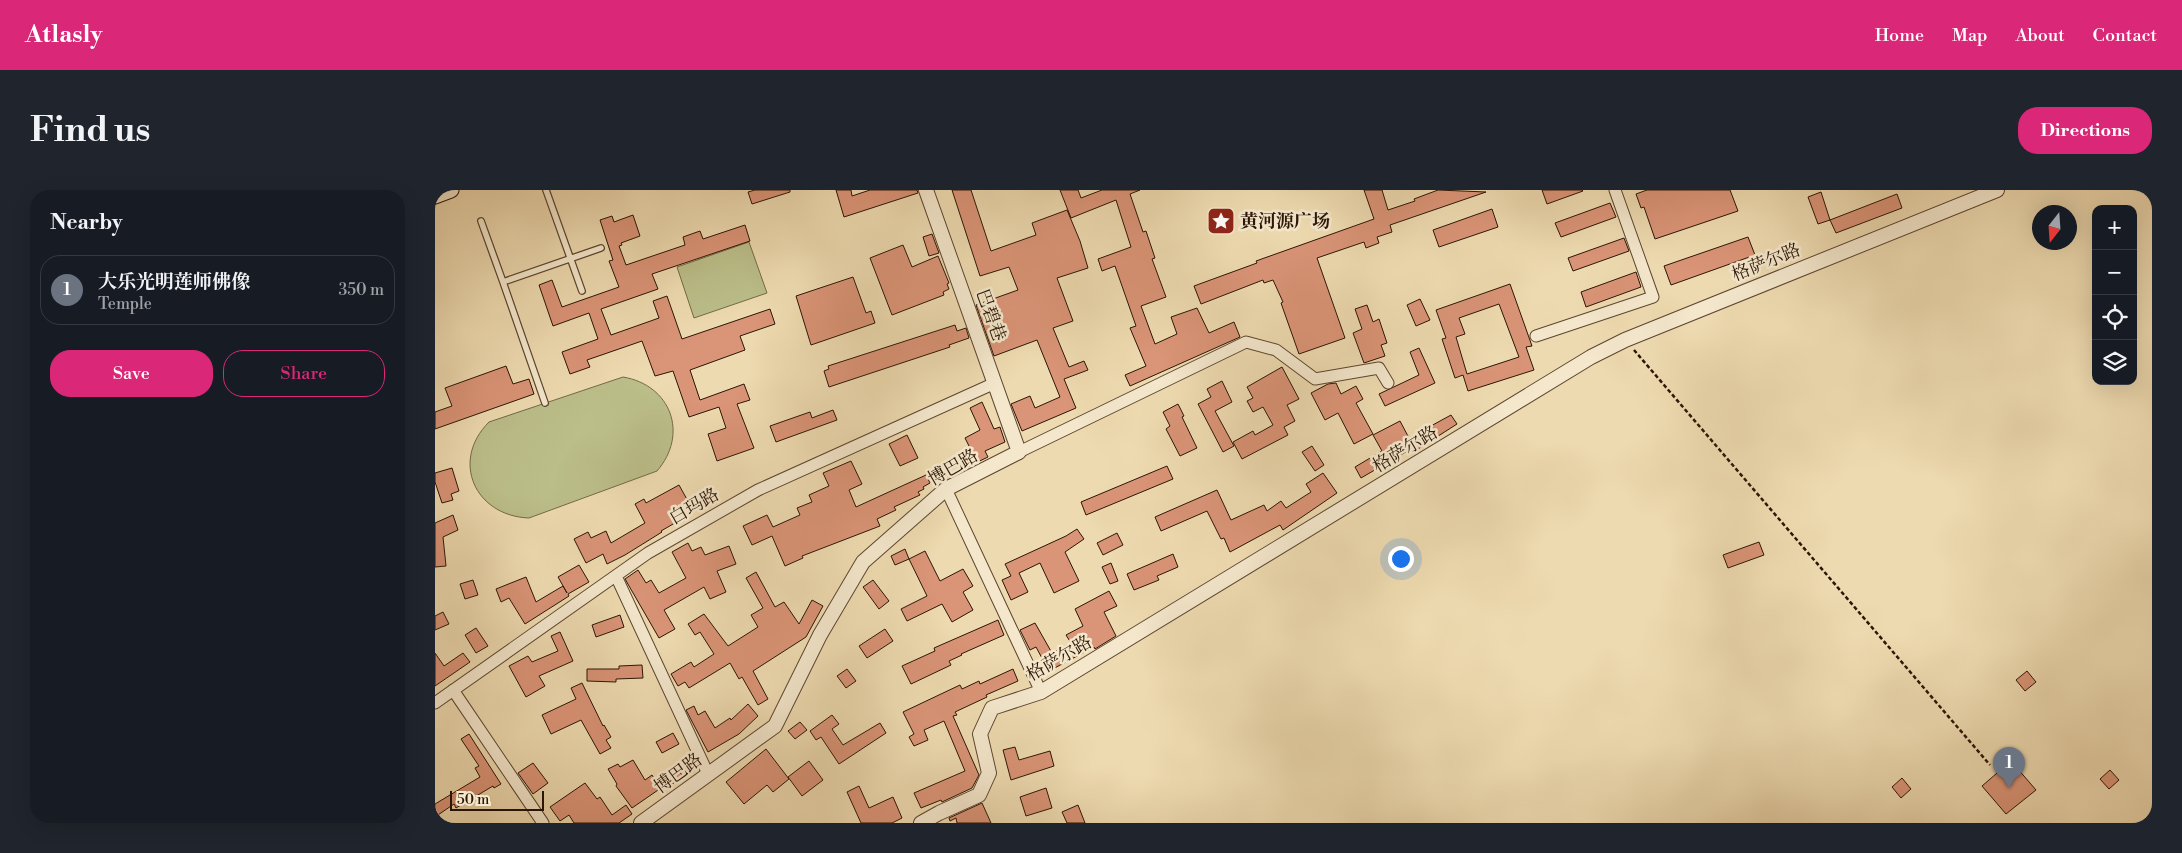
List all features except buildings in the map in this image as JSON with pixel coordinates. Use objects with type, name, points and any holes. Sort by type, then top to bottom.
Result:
[{"type":"main road","points":[[435,196],[451,190]]},
{"type":"street","name":"巴碧巷","points":[[926,190],[1019,452]]},
{"type":"street","points":[[1536,336],[1653,297],[1615,190]]},
{"type":"street","name":"格萨尔路","points":[[921,823],[979,795],[989,773],[979,734],[993,708],[1041,692],[1566,373],[1625,340],[1997,190]]},
{"type":"street","name":"博巴路","points":[[641,823],[775,726],[820,635],[863,562],[946,489],[1246,342],[1276,350],[1315,380],[1379,368],[1387,383]]},
{"type":"street","name":"白玛路","points":[[436,699],[453,690],[648,553],[758,490],[995,383]]},
{"type":"street","points":[[946,489],[1041,692]]},
{"type":"street","points":[[615,576],[708,774]]},
{"type":"street","points":[[453,690],[543,823]]},
{"type":"lane","points":[[546,190],[582,291]]},
{"type":"lane","points":[[481,221],[545,403]]},
{"type":"lane","points":[[503,282],[601,248]]},
{"type":"path","points":[[1625,340],[1990,765]]},
{"type":"green space","points":[[749,242],[767,293],[694,318],[677,267]]},
{"type":"green space","points":[[623,377],[640,382],[653,390],[663,401],[670,413],[673,427],[672,442],[667,457],[657,471],[529,518],[510,515],[494,508],[482,497],[474,484],[470,469],[471,453],[477,437],[489,422]]},
{"type":"place","name":"黄河源广场","points":[[1221,221]]},
{"type":"place","name":"大乐光明莲师佛像","points":[[2009,788]]}]
